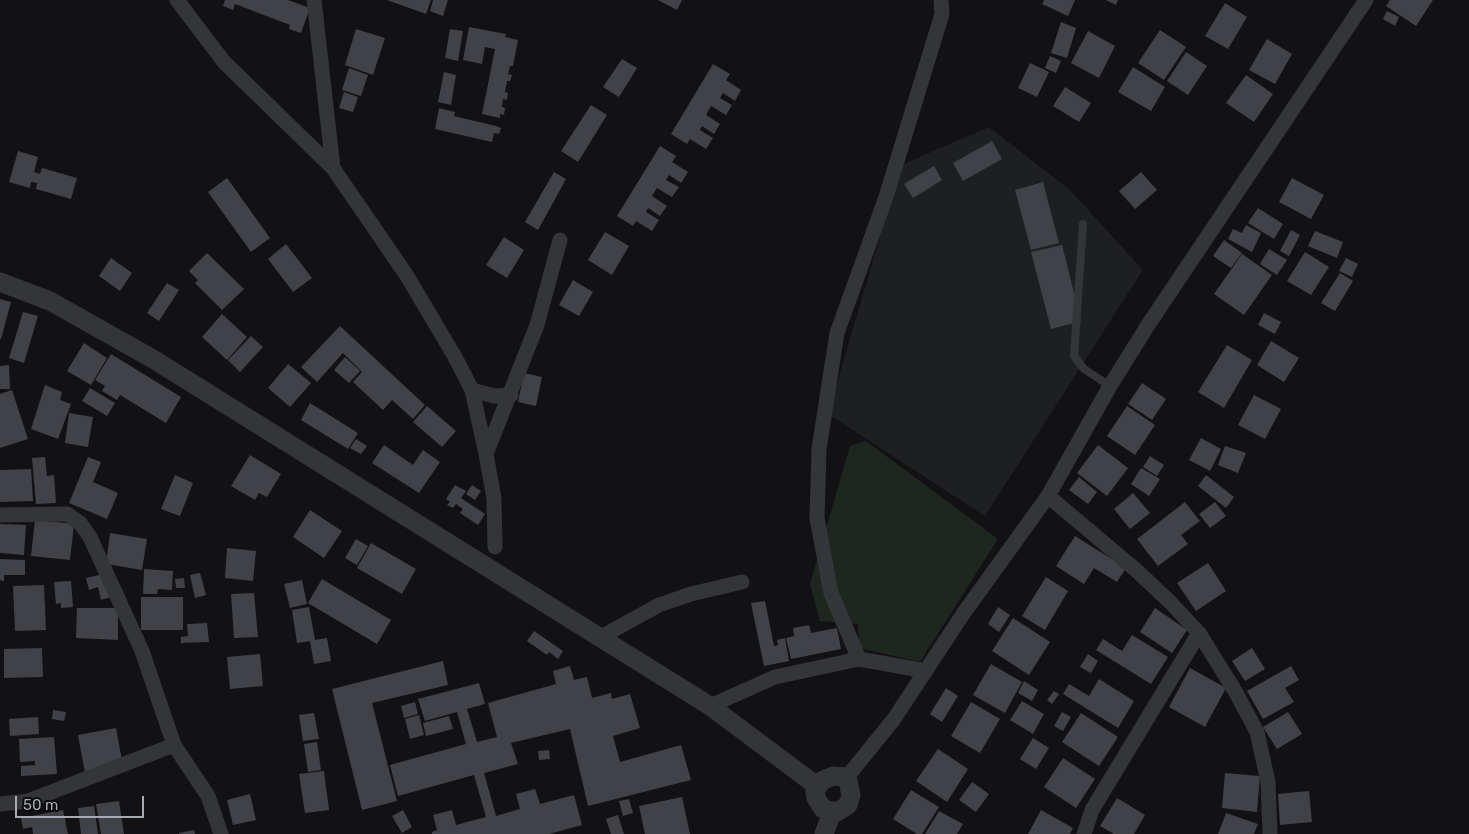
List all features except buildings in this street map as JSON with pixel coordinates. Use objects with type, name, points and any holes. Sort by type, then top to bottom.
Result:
[{"type":"street","points":[[177,0],[224,62],[333,168],[407,276],[472,390],[494,498],[495,547]]},
{"type":"street","points":[[314,0],[333,168]]},
{"type":"street","points":[[859,659],[831,593],[817,518],[819,449],[837,333],[886,197],[942,14],[941,0]]},
{"type":"street","points":[[847,776],[851,800],[843,810],[832,812],[823,809],[818,804],[815,792],[817,786],[827,777],[847,776],[894,719],[1048,496],[1110,386],[1148,325],[1366,0]]},
{"type":"street","points":[[486,454],[511,395],[537,325],[560,240]]},
{"type":"street","points":[[0,282],[50,301],[153,360],[710,706],[817,786]]},
{"type":"street","points":[[472,390],[494,396],[511,395]]},
{"type":"street","points":[[1048,496],[1136,570],[1170,602],[1198,633],[1235,691],[1257,732],[1268,782],[1270,834]]},
{"type":"street","points":[[0,515],[67,514],[80,522],[90,537],[142,650],[174,745],[208,796],[221,834]]},
{"type":"street","points":[[599,638],[659,605],[691,594],[742,582]]},
{"type":"street","points":[[1084,834],[1092,810],[1198,633]]},
{"type":"street","points":[[710,706],[775,677],[859,659],[926,671]]},
{"type":"street","points":[[0,804],[28,801],[174,745]]},
{"type":"street","points":[[824,834],[832,812]]},
{"type":"lane","points":[[1083,224],[1074,356],[1084,369],[1110,386]]},
{"type":"shaded area","points":[[989,127],[1070,190],[1143,270],[985,516],[828,414],[901,165]]},
{"type":"shaded area","points":[[866,441],[998,539],[920,662],[859,648],[858,624],[820,621],[810,584],[850,446]]}]
